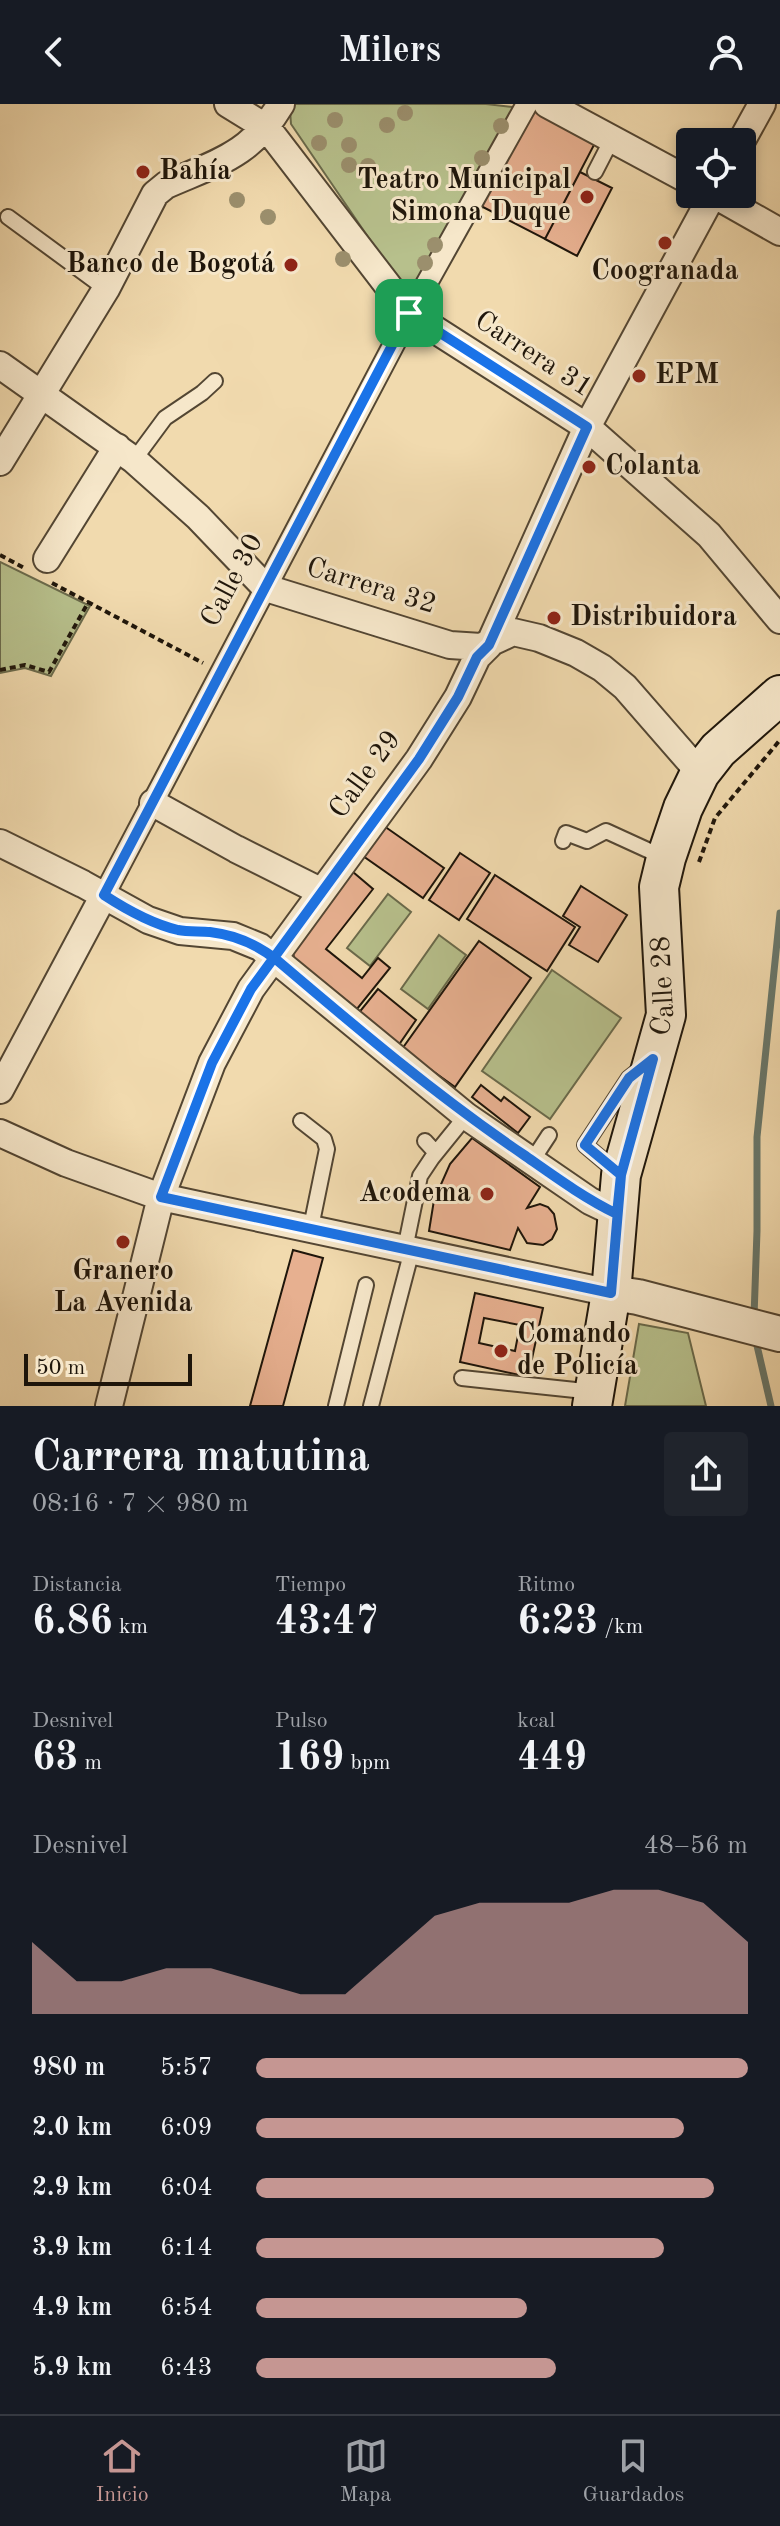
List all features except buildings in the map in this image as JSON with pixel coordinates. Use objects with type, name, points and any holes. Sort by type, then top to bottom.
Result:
[{"type":"main road","name":"Calle 28","points":[[593,1399],[611,1293],[621,1175],[666,1015],[659,887],[666,858],[683,808],[700,773],[718,750],[780,695]]},
{"type":"street","name":"Carrera 31","points":[[228,104],[267,128],[409,313],[587,427],[709,535],[780,620]]},
{"type":"street","points":[[0,462],[106,289],[155,194],[166,185],[246,148],[267,128],[281,104]]},
{"type":"street","name":"Calle 30","points":[[0,1090],[409,313],[527,104]]},
{"type":"street","points":[[547,104],[676,173]]},
{"type":"street","points":[[749,128],[762,104]]},
{"type":"street","name":"Calle 29","points":[[109,1406],[161,1197],[212,1063],[251,989],[419,759],[458,697],[477,657],[489,645],[587,427],[705,208]]},
{"type":"street","points":[[738,208],[780,232]]},
{"type":"street","name":"Carrera 32","points":[[0,365],[125,453],[198,517],[266,588],[450,645],[489,645],[513,632],[551,643],[602,668],[625,687],[700,773]]},
{"type":"street","points":[[45,572],[125,453]]},
{"type":"street","points":[[153,803],[320,891]]},
{"type":"street","points":[[0,843],[148,920],[180,931],[233,936],[260,947],[466,1116],[590,1201],[617,1214]]},
{"type":"street","points":[[0,1133],[66,1163],[161,1197],[688,1309],[780,1334]]},
{"type":"lane","points":[[595,172],[612,139]]},
{"type":"lane","points":[[8,217],[106,289]]},
{"type":"lane","points":[[125,453],[215,381]]},
{"type":"lane","points":[[563,841],[566,833],[587,841],[606,831],[666,858]]},
{"type":"lane","points":[[371,1406],[408,1250],[420,1176],[466,1116]]},
{"type":"lane","points":[[301,1121],[324,1139],[327,1149],[311,1227]]},
{"type":"lane","points":[[532,1161],[549,1135]]},
{"type":"lane","points":[[425,1141],[436,1153]]},
{"type":"lane","points":[[336,1406],[366,1285]]},
{"type":"lane","points":[[462,1378],[593,1399]]},
{"type":"path","points":[[0,555],[45,572],[89,601],[221,672]]},
{"type":"path","points":[[0,670],[25,665],[49,672],[89,601]]},
{"type":"green space","points":[[294,104],[486,104],[530,109],[415,306],[291,124],[290,110]]},
{"type":"green space","points":[[0,562],[90,606],[51,676],[25,668],[0,673]]},
{"type":"green space","points":[[388,894],[411,912],[370,966],[347,948]]},
{"type":"green space","points":[[439,935],[466,955],[428,1009],[401,989]]},
{"type":"green space","points":[[552,970],[621,1018],[550,1119],[482,1071]]},
{"type":"green space","points":[[639,1324],[688,1333],[706,1406],[625,1406]]},
{"type":"waterway","points":[[754,1317],[757,1137],[780,913]]},
{"type":"waterway","points":[[755,1337],[771,1406]]},
{"type":"place","name":"Bahía","points":[[143,172]]},
{"type":"place","name":"Teatro Municipal Simona Duque","points":[[587,197]]},
{"type":"place","name":"Coogranada","points":[[665,243]]},
{"type":"place","name":"Banco de Bogotá","points":[[291,265]]},
{"type":"place","name":"EPM","points":[[639,376]]},
{"type":"place","name":"Colanta","points":[[589,467]]},
{"type":"place","name":"Distribuidora","points":[[554,618]]},
{"type":"place","name":"Acodema","points":[[487,1194]]},
{"type":"place","name":"Granero La Avenida","points":[[123,1242]]},
{"type":"place","name":"Comando de Policía","points":[[501,1351]]},
{"type":"route","points":[[409,313],[104,895],[148,920],[180,931],[233,936],[260,947],[274,958],[278,961],[372,1040],[466,1116],[590,1201],[617,1214],[621,1175],[653,1059],[629,1078],[585,1145],[621,1175],[611,1293],[161,1197],[212,1063],[251,989],[274,958],[320,891],[419,759],[458,697],[477,657],[489,645],[587,427],[409,313]]}]
